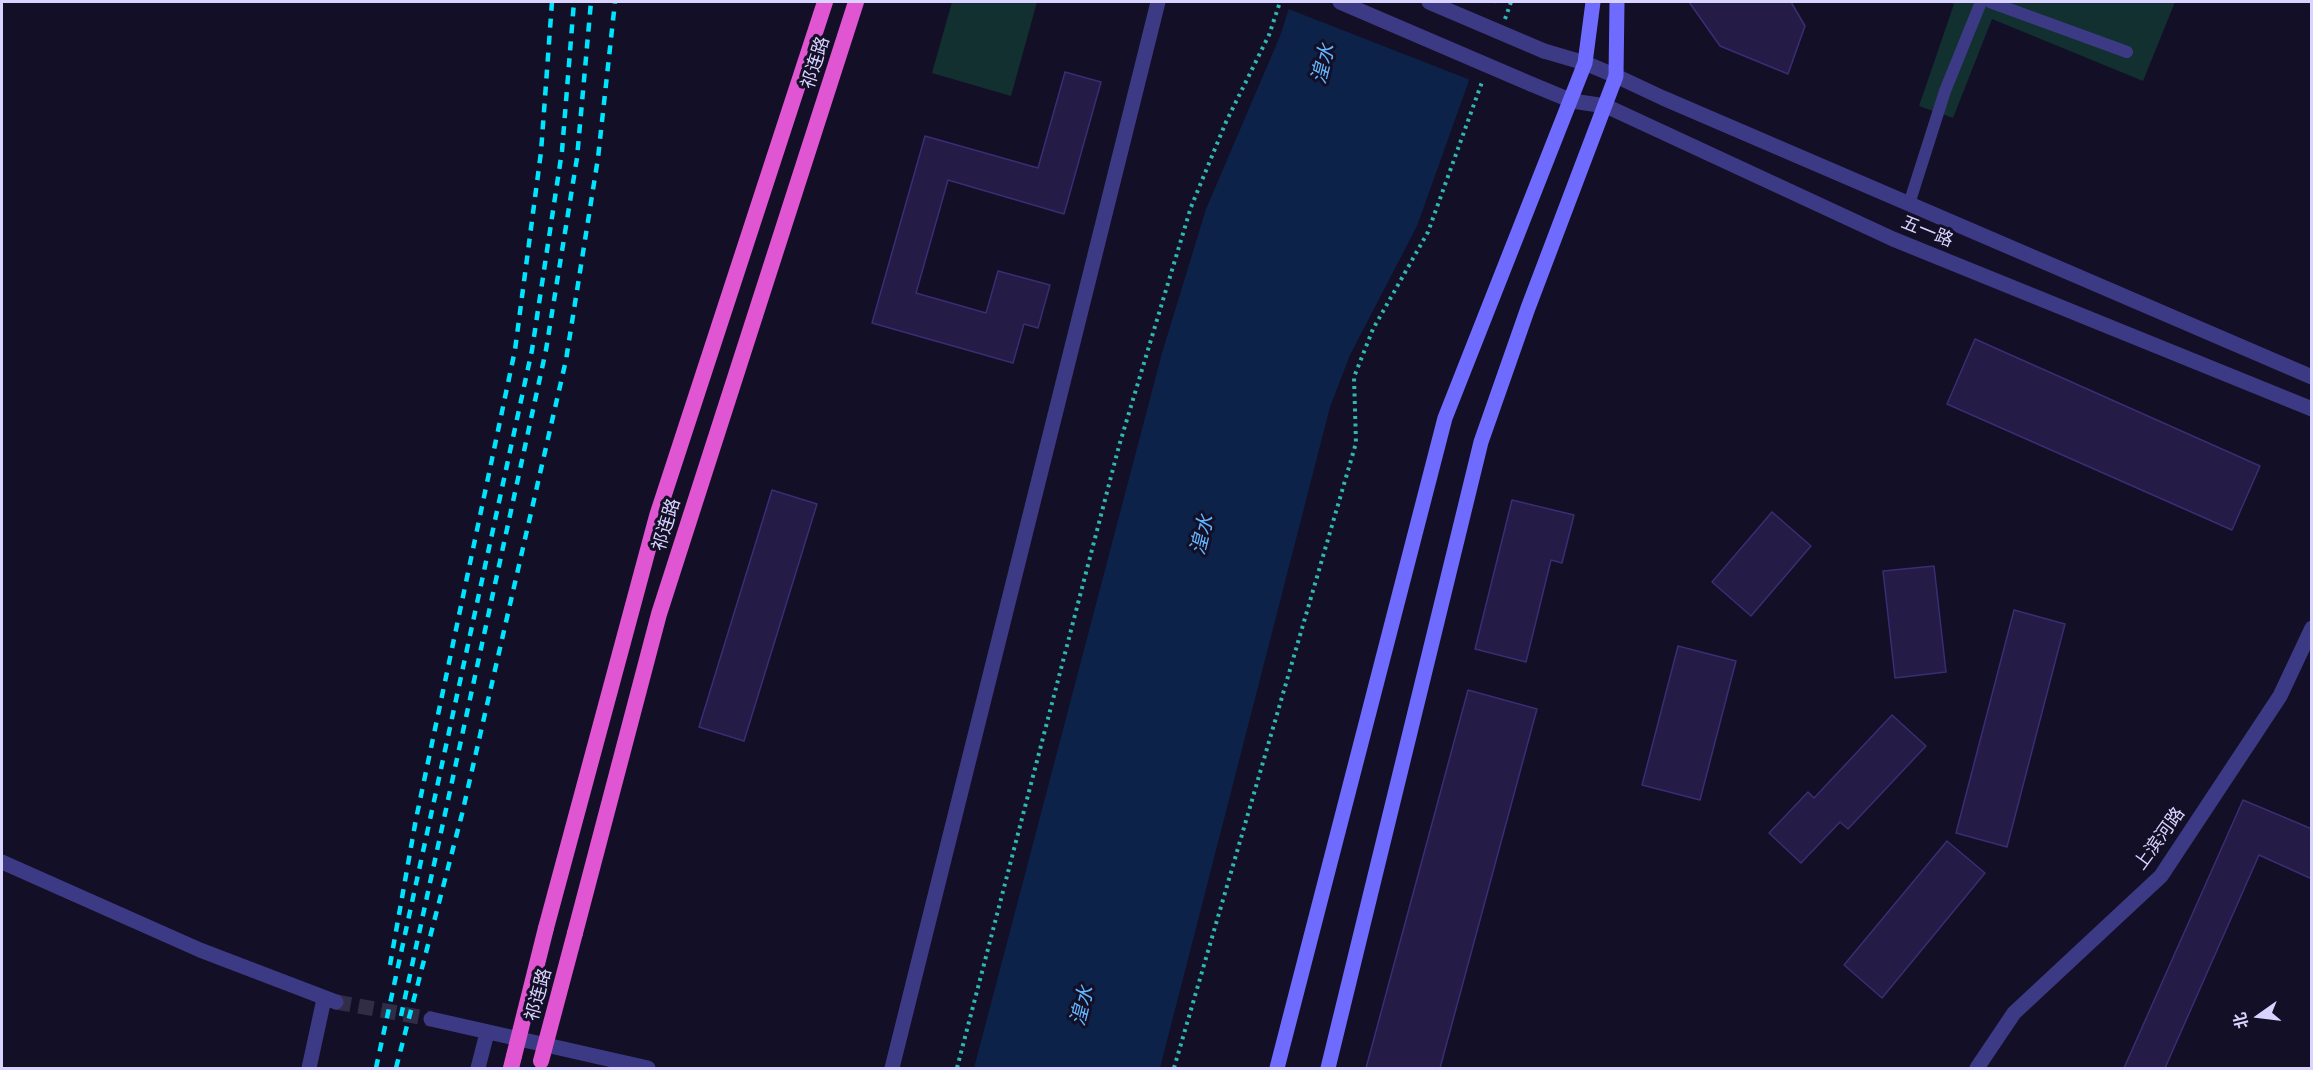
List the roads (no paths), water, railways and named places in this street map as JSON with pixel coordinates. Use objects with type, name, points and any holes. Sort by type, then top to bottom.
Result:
[{"type":"highway","name":"祁连路","points":[[513,1062],[546,928],[657,516],[825,2]]},
{"type":"highway","name":"祁连路","points":[[540,1065],[659,614],[856,2]]},
{"type":"main road","points":[[1277,1068],[1445,418],[1572,101],[1585,63],[1593,2]]},
{"type":"main road","points":[[1328,1068],[1481,442],[1528,308],[1616,76],[1617,2]]},
{"type":"street","points":[[892,1068],[1158,2]]},
{"type":"street","name":"五一路","points":[[1340,2],[1572,101],[1606,106],[1893,239],[2312,409]]},
{"type":"street","name":"五一路","points":[[1429,2],[1544,51],[1585,63],[1616,76],[2312,377]]},
{"type":"street","name":"上滨河路","points":[[1977,1068],[2014,1012],[2161,876],[2280,696],[2312,628]]},
{"type":"street","points":[[2,862],[200,950],[330,1000],[309,1068]]},
{"type":"street","points":[[431,1019],[648,1068]]},
{"type":"street","points":[[478,1068],[487,1033]]},
{"type":"lane","points":[[1909,204],[1945,91],[1981,2]]},
{"type":"lane","points":[[1990,2],[2127,52]]},
{"type":"water","name":"湟水","points":[[1291,2],[1497,2],[1417,226],[1350,355],[1330,407],[1160,1068],[974,1068],[1162,353],[1206,209],[1280,36]]},
{"type":"tunnel","points":[[336,1002],[431,1019]]},
{"type":"railway","points":[[390,965],[416,819],[515,350],[541,152],[552,2]]},
{"type":"railway","points":[[376,1068],[532,350],[562,151],[574,2]]},
{"type":"railway","points":[[401,1016],[546,350],[577,158],[591,2]]},
{"type":"railway","points":[[396,1068],[462,814],[566,360],[598,158],[615,2]]}]
